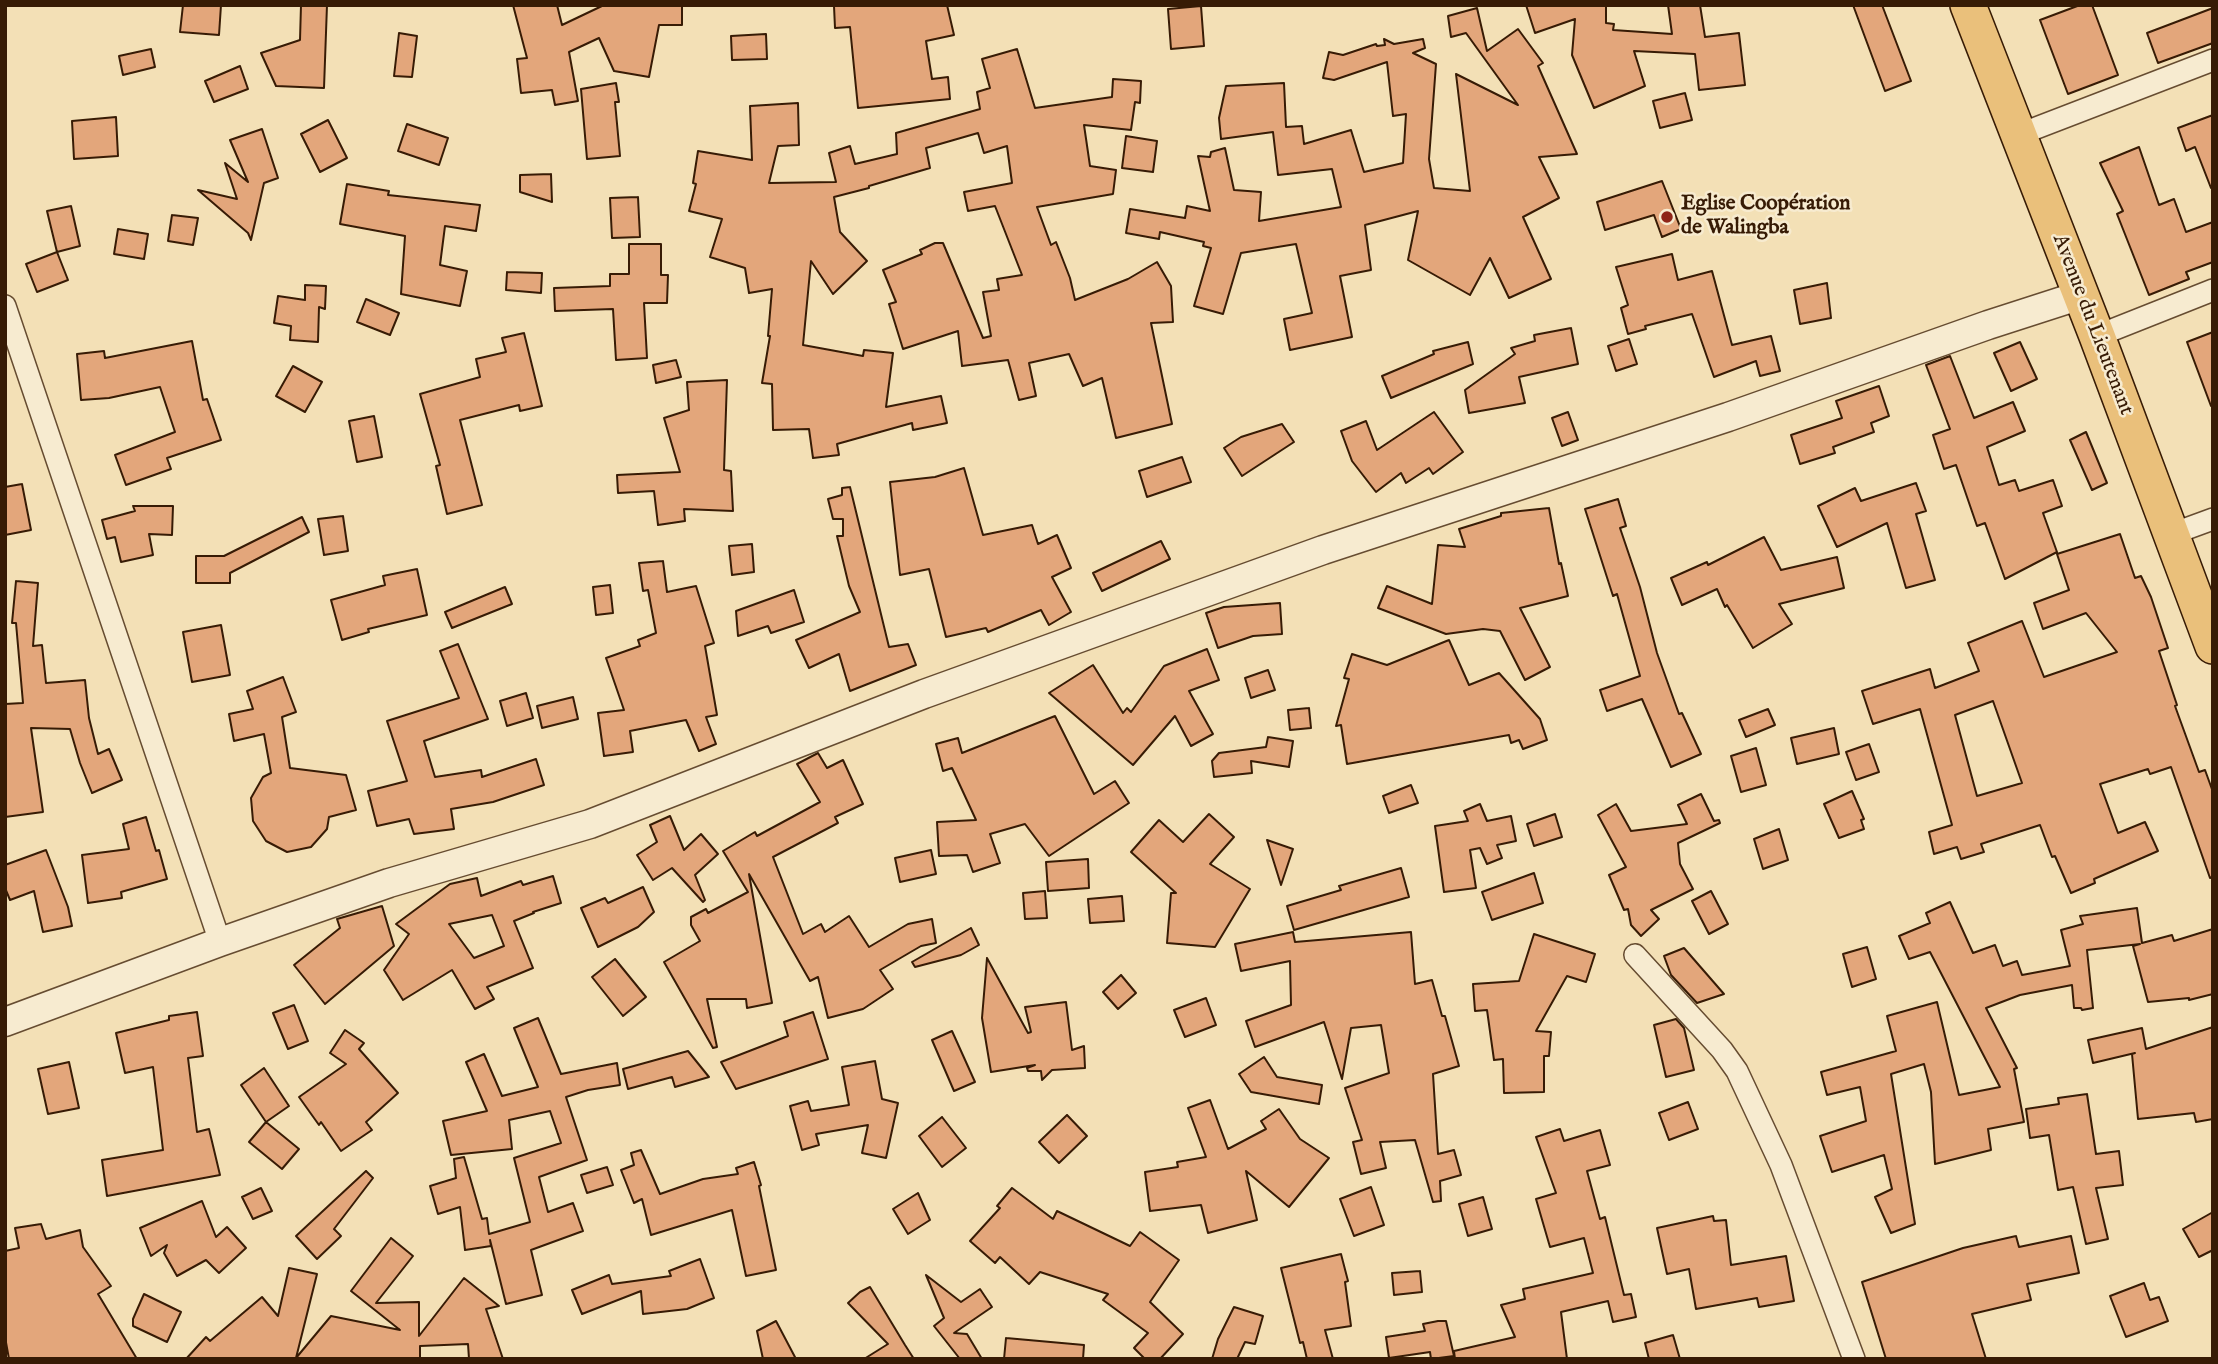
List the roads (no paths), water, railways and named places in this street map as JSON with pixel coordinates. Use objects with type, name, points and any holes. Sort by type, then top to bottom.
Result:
[{"type":"main road","name":"Avenue du Lieutenant","points":[[1968,5],[2097,336],[2213,646]]},
{"type":"street","points":[[2018,135],[2213,60]]},
{"type":"street","points":[[2097,336],[2213,290]]},
{"type":"street","points":[[5,1022],[389,883],[590,824],[925,694],[1323,550],[1728,417],[2081,295]]},
{"type":"street","points":[[6,309],[220,942]]},
{"type":"street","points":[[2172,534],[2213,519]]},
{"type":"street","points":[[1635,956],[1722,1050],[1737,1071],[1781,1165],[1854,1359]]},
{"type":"place","name":"Eglise Coopération de Walingba","points":[[1667,217]]}]
